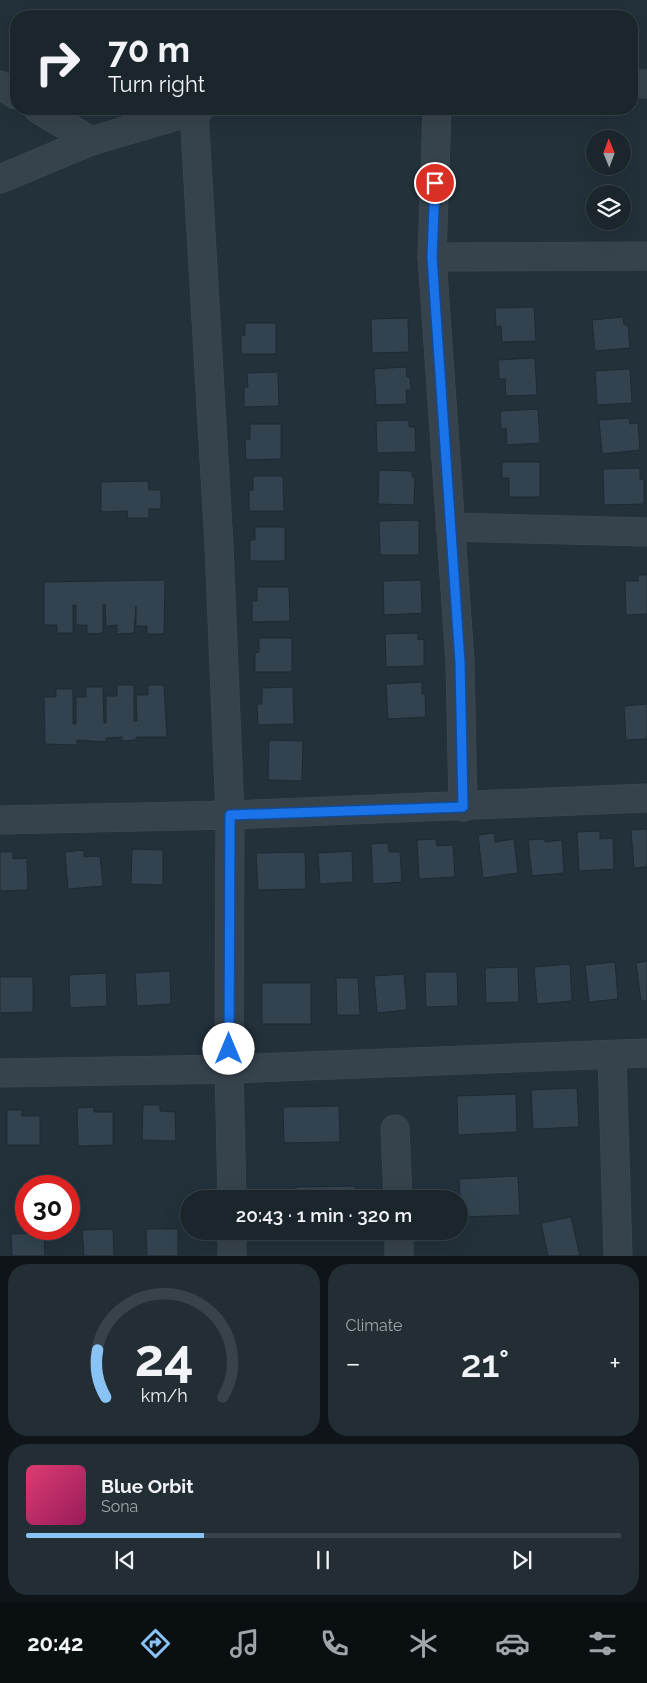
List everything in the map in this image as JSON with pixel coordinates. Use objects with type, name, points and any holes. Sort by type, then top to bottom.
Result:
[{"type":"street","points":[[48,115],[91,141]]},
{"type":"street","points":[[0,179],[91,141],[180,115]]},
{"type":"street","points":[[197,115],[219,546],[230,815],[229,1069],[232,1190]]},
{"type":"street","points":[[437,115],[432,257],[460,662],[463,807]]},
{"type":"street","points":[[432,257],[647,256]]},
{"type":"street","points":[[450,527],[647,532]]},
{"type":"street","points":[[0,820],[230,815],[647,798]]},
{"type":"street","points":[[0,1073],[229,1069],[647,1054]]},
{"type":"street","points":[[612,1055],[618,1256]]},
{"type":"street","points":[[395,1129],[398,1190]]},
{"type":"street","points":[[232,1240],[232,1256]]},
{"type":"street","points":[[399,1240],[399,1256]]},
{"type":"building","points":[[534,307],[536,341],[502,342],[501,326],[496,327],[495,308]]},
{"type":"building","points":[[623,317],[624,325],[628,325],[630,348],[595,351],[592,320]]},
{"type":"building","points":[[408,318],[409,352],[372,353],[371,319]]},
{"type":"building","points":[[245,323],[276,323],[276,354],[241,354],[241,336],[245,335]]},
{"type":"building","points":[[535,358],[537,395],[506,396],[505,379],[499,379],[498,360]]},
{"type":"building","points":[[406,367],[407,377],[410,377],[411,390],[406,390],[407,404],[376,405],[374,369]]},
{"type":"building","points":[[630,369],[632,403],[597,405],[595,371]]},
{"type":"building","points":[[278,372],[279,406],[244,407],[244,387],[248,387],[247,373]]},
{"type":"building","points":[[538,409],[540,443],[507,445],[506,428],[501,429],[500,411]]},
{"type":"building","points":[[629,418],[630,424],[638,423],[640,450],[602,454],[599,420]]},
{"type":"building","points":[[409,420],[409,427],[415,427],[416,452],[377,453],[376,421]]},
{"type":"building","points":[[250,424],[281,424],[281,459],[246,460],[245,439],[250,439]]},
{"type":"building","points":[[502,462],[540,462],[540,497],[509,497],[509,478],[502,478]]},
{"type":"building","points":[[640,468],[640,479],[644,479],[644,504],[604,505],[603,469]]},
{"type":"building","points":[[379,470],[412,471],[412,477],[415,477],[414,505],[378,504]]},
{"type":"building","points":[[253,476],[283,476],[284,511],[249,511],[249,490],[253,490]]},
{"type":"building","points":[[148,481],[149,490],[161,490],[161,509],[149,509],[149,518],[128,518],[127,511],[101,512],[101,482]]},
{"type":"building","points":[[419,520],[419,555],[380,555],[379,521]]},
{"type":"building","points":[[255,527],[285,527],[285,561],[250,561],[250,540],[255,540]]},
{"type":"building","points":[[638,575],[647,575],[647,614],[626,615],[625,581],[638,581]]},
{"type":"building","points":[[165,580],[164,634],[147,634],[147,626],[136,626],[136,606],[134,633],[117,634],[117,625],[106,626],[105,604],[103,605],[103,633],[87,634],[87,625],[76,625],[76,605],[73,605],[73,633],[57,633],[57,625],[44,625],[44,582]]},
{"type":"building","points":[[421,580],[422,613],[384,615],[383,581]]},
{"type":"building","points":[[257,587],[289,587],[290,621],[252,622],[252,601],[257,601]]},
{"type":"building","points":[[418,633],[418,640],[424,639],[424,666],[386,667],[385,634]]},
{"type":"building","points":[[259,638],[292,638],[292,672],[255,672],[255,653],[259,652]]},
{"type":"building","points":[[422,682],[422,694],[425,694],[426,717],[388,719],[386,684]]},
{"type":"building","points":[[117,685],[134,685],[134,721],[137,721],[136,695],[148,695],[148,685],[164,685],[167,737],[136,737],[136,740],[122,741],[122,737],[106,738],[106,742],[77,740],[77,745],[45,744],[44,697],[56,697],[56,689],[73,689],[73,724],[76,724],[76,697],[86,697],[86,687],[103,687],[104,723],[106,723],[106,696],[117,696]]},
{"type":"building","points":[[293,687],[294,724],[258,725],[257,704],[262,704],[262,688]]},
{"type":"building","points":[[647,704],[647,739],[626,740],[624,706]]},
{"type":"building","points":[[269,740],[303,741],[302,781],[268,780]]},
{"type":"building","points":[[647,829],[647,867],[634,868],[631,830]]},
{"type":"building","points":[[600,831],[600,839],[613,838],[614,869],[579,871],[577,832]]},
{"type":"building","points":[[494,833],[495,842],[514,839],[518,873],[483,878],[478,835]]},
{"type":"building","points":[[436,839],[437,846],[453,845],[455,877],[419,879],[417,840]]},
{"type":"building","points":[[545,839],[545,842],[562,840],[564,873],[532,876],[528,840]]},
{"type":"building","points":[[388,843],[389,852],[400,852],[402,882],[373,884],[371,844]]},
{"type":"building","points":[[132,849],[163,850],[163,885],[131,884]]},
{"type":"building","points":[[84,850],[84,857],[100,856],[103,886],[68,889],[65,852]]},
{"type":"building","points":[[352,851],[353,882],[320,884],[318,853]]},
{"type":"building","points":[[0,852],[13,852],[13,859],[27,858],[28,890],[0,891]]},
{"type":"building","points":[[305,852],[306,889],[258,890],[256,853]]},
{"type":"building","points":[[647,961],[647,1001],[641,1001],[636,963]]},
{"type":"building","points":[[615,962],[618,999],[589,1002],[585,965]]},
{"type":"building","points":[[570,964],[572,1001],[537,1004],[534,967]]},
{"type":"building","points":[[518,967],[519,1002],[486,1003],[485,968]]},
{"type":"building","points":[[170,971],[171,1004],[137,1006],[135,973]]},
{"type":"building","points":[[425,972],[457,972],[458,1006],[426,1007]]},
{"type":"building","points":[[106,973],[107,1006],[70,1008],[69,975]]},
{"type":"building","points":[[404,974],[407,1010],[377,1013],[374,976]]},
{"type":"building","points":[[0,977],[33,977],[33,1012],[0,1013]]},
{"type":"building","points":[[336,978],[358,978],[360,1015],[337,1015]]},
{"type":"building","points":[[262,983],[311,983],[311,1024],[262,1024]]},
{"type":"building","points":[[577,1088],[579,1127],[533,1129],[531,1090]]},
{"type":"building","points":[[516,1094],[517,1132],[458,1135],[457,1096]]},
{"type":"building","points":[[143,1105],[160,1105],[160,1111],[175,1112],[176,1141],[142,1140]]},
{"type":"building","points":[[339,1106],[340,1142],[284,1143],[283,1107]]},
{"type":"building","points":[[94,1107],[94,1112],[113,1112],[113,1145],[78,1146],[77,1108]]},
{"type":"building","points":[[7,1110],[22,1110],[22,1116],[40,1116],[40,1145],[7,1145]]},
{"type":"building","points":[[518,1176],[520,1215],[468,1217],[468,1190],[460,1190],[459,1179]]},
{"type":"building","points":[[355,1186],[355,1190],[296,1190],[296,1187]]},
{"type":"building","points":[[571,1217],[580,1256],[548,1256],[541,1223]]},
{"type":"building","points":[[113,1229],[114,1256],[84,1256],[82,1230]]},
{"type":"building","points":[[146,1229],[178,1229],[178,1256],[147,1256]]},
{"type":"building","points":[[11,1234],[15,1234],[15,1240],[44,1240],[45,1256],[12,1256]]},
{"type":"route","points":[[229,1049],[230,815],[463,807],[460,662],[432,257],[435,183]]}]
